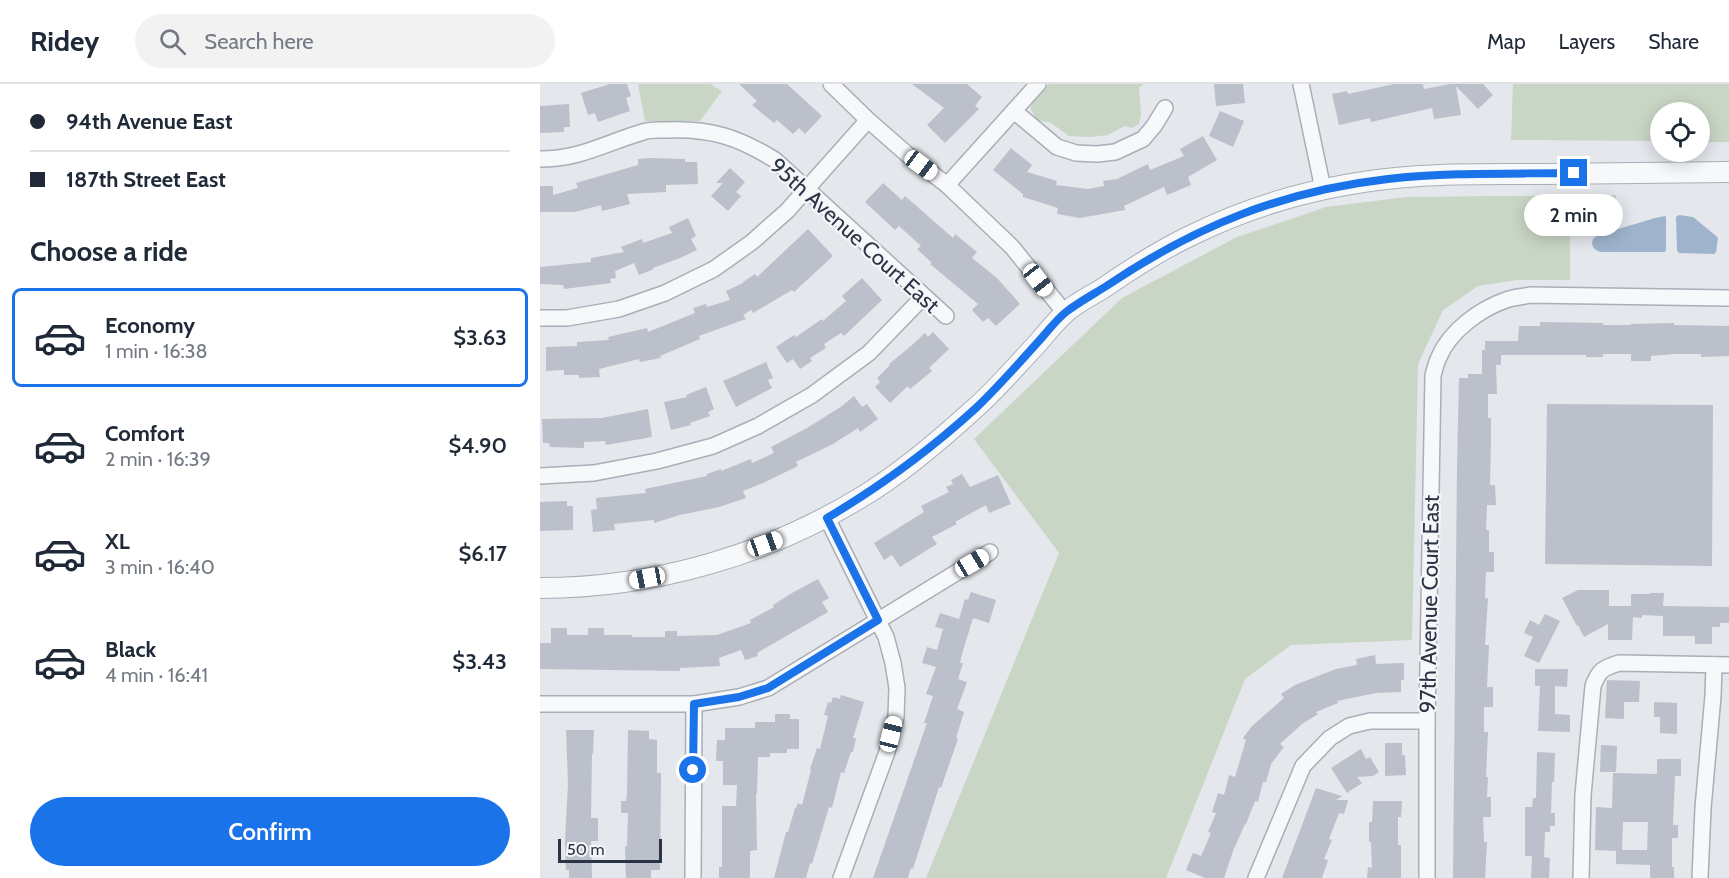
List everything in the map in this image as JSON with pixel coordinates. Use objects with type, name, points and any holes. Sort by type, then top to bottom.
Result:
[{"type":"street","points":[[831,84],[908,155],[947,185],[1012,247],[1065,313]]},
{"type":"street","points":[[947,185],[1038,84]]},
{"type":"street","points":[[1301,84],[1323,189]]},
{"type":"street","points":[[1014,111],[1057,147],[1076,153],[1097,154],[1115,152],[1143,139],[1166,108]]},
{"type":"street","points":[[540,318],[567,318],[619,309],[664,293],[714,269],[752,242],[787,211],[868,120]]},
{"type":"street","name":"95th Avenue Court East","points":[[540,159],[583,154],[645,131],[696,130],[723,134],[750,144],[775,160],[946,316]]},
{"type":"street","points":[[540,588],[625,583],[669,574],[722,560],[786,537],[827,518],[867,494],[931,447],[976,407],[1065,313],[1149,258],[1192,234],[1245,212],[1323,189],[1411,177],[1462,174],[1729,172]]},
{"type":"street","name":"97th Avenue Court East","points":[[1427,878],[1427,721],[1433,375],[1439,356],[1453,336],[1486,309],[1507,300],[1530,295],[1729,298]]},
{"type":"street","points":[[540,476],[594,473],[657,461],[713,446],[758,426],[812,394],[869,353],[924,296]]},
{"type":"street","points":[[827,518],[886,637],[897,688],[896,717],[887,752],[841,878]]},
{"type":"street","points":[[540,704],[694,704],[739,697],[768,688],[990,552]]},
{"type":"street","points":[[1581,878],[1583,795],[1593,686],[1598,673],[1608,666],[1620,663],[1722,665],[1713,696],[1703,808],[1700,878]]},
{"type":"street","points":[[693,878],[694,704]]},
{"type":"street","points":[[1256,878],[1303,766],[1330,738],[1349,726],[1370,721],[1427,721]]},
{"type":"green space","points":[[638,84],[710,84],[722,91],[700,121],[645,121]]},
{"type":"green space","points":[[1049,84],[1143,84],[1139,88],[1141,115],[1139,124],[1132,128],[1125,126],[1108,135],[1069,136],[1051,123],[1037,120],[1030,108],[1036,97]]},
{"type":"green space","points":[[1513,84],[1729,84],[1729,142],[1710,142],[1710,102],[1650,102],[1650,141],[1511,140]]},
{"type":"green space","points":[[1616,195],[1615,216],[1570,231],[1570,280],[1517,280],[1478,286],[1443,310],[1418,364],[1412,640],[1291,645],[1245,679],[1166,878],[926,878],[1059,553],[974,439],[1122,298],[1237,237],[1326,207],[1407,197]]},
{"type":"water","points":[[1679,215],[1693,217],[1718,238],[1714,254],[1679,253],[1676,217]]},
{"type":"water","points":[[1665,216],[1665,252],[1600,252],[1593,247],[1593,239],[1598,235]]},
{"type":"building","points":[[610,84],[627,84],[631,96],[626,98],[630,111],[598,122],[595,113],[588,115],[581,93]]},
{"type":"building","points":[[739,84],[787,84],[822,116],[805,134],[799,128],[793,134],[777,120],[774,123],[752,105],[757,101]]},
{"type":"building","points":[[912,84],[967,84],[982,97],[975,106],[979,109],[945,143],[927,125],[944,108]]},
{"type":"building","points":[[1214,84],[1243,84],[1245,103],[1216,106]]},
{"type":"building","points":[[1394,84],[1423,84],[1424,89],[1450,84],[1483,84],[1493,95],[1478,109],[1456,86],[1461,115],[1434,119],[1432,108],[1371,122],[1370,118],[1339,125],[1332,94],[1347,91],[1348,94]]},
{"type":"building","points":[[569,104],[570,127],[564,127],[564,132],[540,133],[540,106]]},
{"type":"building","points":[[1220,111],[1244,121],[1233,147],[1209,136]]},
{"type":"building","points":[[1203,136],[1217,160],[1188,177],[1191,185],[1167,195],[1164,187],[1124,206],[1125,210],[1080,218],[1057,214],[1058,208],[1023,197],[1023,194],[993,170],[1011,148],[1032,165],[1027,172],[1057,181],[1056,185],[1088,189],[1104,186],[1103,181],[1117,179],[1148,164],[1150,170],[1184,156],[1180,149]]},
{"type":"building","points":[[638,159],[685,159],[685,162],[697,162],[698,184],[666,185],[666,192],[627,194],[630,204],[602,211],[601,205],[575,212],[540,212],[540,186],[553,186],[553,195],[578,188],[576,183],[638,165]]},
{"type":"building","points":[[730,168],[745,182],[736,192],[741,196],[728,211],[711,196],[723,183],[716,183]]},
{"type":"building","points":[[883,183],[902,200],[905,196],[953,238],[955,234],[977,252],[972,258],[997,278],[1020,304],[996,326],[988,318],[983,322],[972,310],[978,304],[930,264],[932,263],[917,249],[921,246],[899,226],[895,230],[865,202]]},
{"type":"building","points":[[688,218],[696,236],[691,239],[697,250],[680,258],[639,275],[634,263],[615,271],[616,278],[610,279],[611,283],[564,289],[563,285],[540,284],[540,267],[591,262],[591,258],[624,252],[621,247],[642,239],[643,243],[672,233],[669,227]]},
{"type":"building","points":[[808,229],[833,256],[794,292],[792,290],[753,313],[751,310],[743,315],[746,319],[699,336],[700,339],[660,356],[661,358],[640,362],[639,359],[599,369],[600,377],[579,378],[579,375],[564,375],[564,370],[546,371],[546,347],[577,346],[577,342],[609,340],[608,337],[647,328],[648,332],[695,313],[693,308],[706,304],[707,307],[730,300],[726,291],[755,274],[757,277]]},
{"type":"building","points":[[862,278],[882,300],[844,336],[841,333],[824,344],[826,348],[810,358],[812,361],[800,369],[793,359],[787,363],[776,347],[794,335],[796,337],[822,319],[823,321],[846,301],[842,296]]},
{"type":"building","points":[[1540,322],[1603,323],[1603,325],[1674,323],[1674,325],[1729,326],[1729,356],[1701,357],[1701,354],[1674,354],[1651,356],[1651,361],[1631,361],[1631,354],[1603,354],[1603,357],[1501,355],[1501,365],[1496,365],[1497,394],[1488,394],[1488,418],[1491,418],[1490,485],[1495,485],[1496,505],[1487,505],[1486,530],[1489,530],[1489,552],[1494,552],[1494,572],[1486,572],[1485,598],[1488,598],[1485,645],[1489,645],[1487,687],[1493,687],[1493,707],[1484,707],[1484,732],[1488,732],[1487,797],[1491,797],[1491,817],[1483,817],[1484,842],[1487,842],[1485,878],[1453,878],[1459,378],[1468,378],[1468,374],[1482,374],[1482,350],[1485,350],[1485,341],[1518,341],[1519,326],[1540,326]]},
{"type":"building","points":[[933,332],[949,349],[929,368],[932,371],[910,389],[908,386],[890,403],[875,387],[880,382],[877,378],[889,364],[925,333],[928,337]]},
{"type":"building","points":[[766,362],[773,378],[768,380],[772,388],[736,407],[723,381]]},
{"type":"building","points":[[706,387],[714,409],[708,412],[710,416],[690,423],[691,425],[671,430],[664,402],[687,397],[686,395]]},
{"type":"building","points":[[854,396],[862,407],[867,404],[878,419],[860,432],[858,428],[833,444],[796,462],[798,466],[743,491],[746,498],[654,523],[654,520],[614,524],[615,530],[593,532],[591,510],[597,509],[596,498],[646,493],[645,489],[707,476],[707,474],[751,459],[752,463],[774,453],[771,447],[807,428]]},
{"type":"building","points":[[1547,404],[1713,405],[1712,566],[1545,564]]},
{"type":"building","points":[[648,409],[652,437],[606,445],[605,441],[584,442],[584,448],[550,447],[549,443],[543,443],[542,419],[602,418]]},
{"type":"building","points":[[962,474],[970,487],[998,475],[1011,504],[989,513],[986,505],[955,522],[957,524],[932,537],[937,544],[900,567],[892,555],[884,560],[874,543],[924,512],[921,506],[949,492],[946,487],[953,484],[951,480]]},
{"type":"building","points":[[567,501],[567,506],[573,506],[573,530],[540,531],[540,502]]},
{"type":"building","points":[[818,579],[829,598],[822,602],[828,612],[757,653],[758,656],[745,660],[741,650],[719,658],[720,666],[680,668],[680,671],[540,669],[540,643],[551,643],[551,628],[567,628],[567,635],[588,635],[588,628],[604,628],[604,635],[632,635],[632,637],[665,637],[665,631],[677,631],[677,636],[717,635],[751,623],[750,620]]},
{"type":"building","points":[[1578,590],[1609,590],[1609,606],[1631,606],[1631,594],[1664,593],[1663,606],[1729,607],[1729,623],[1720,623],[1720,627],[1712,627],[1712,644],[1695,644],[1695,636],[1663,636],[1663,616],[1633,617],[1632,640],[1608,640],[1608,624],[1584,637],[1562,598]]},
{"type":"building","points":[[971,592],[996,600],[989,623],[973,618],[962,654],[960,663],[963,663],[958,679],[967,682],[957,709],[964,712],[956,738],[958,739],[908,878],[873,878],[927,723],[924,723],[933,696],[926,694],[936,667],[922,663],[927,647],[937,650],[943,629],[935,627],[940,613],[959,619],[965,599],[968,600]]},
{"type":"building","points":[[1545,614],[1560,621],[1539,663],[1524,656],[1533,637],[1524,633],[1530,620],[1539,625]]},
{"type":"building","points":[[1375,655],[1376,664],[1404,663],[1401,692],[1376,693],[1337,701],[1338,703],[1316,712],[1318,714],[1302,724],[1280,744],[1284,747],[1271,764],[1258,802],[1255,801],[1224,878],[1205,878],[1186,870],[1193,853],[1201,856],[1211,833],[1208,832],[1216,813],[1212,812],[1218,793],[1224,795],[1229,775],[1235,777],[1246,740],[1243,738],[1252,726],[1284,698],[1281,694],[1295,685],[1336,669],[1357,665],[1356,659]]},
{"type":"building","points":[[1535,669],[1568,669],[1567,687],[1555,686],[1555,714],[1570,715],[1570,732],[1538,731],[1540,686],[1535,686]]},
{"type":"building","points":[[1607,680],[1640,681],[1639,702],[1624,702],[1624,719],[1605,718]]},
{"type":"building","points":[[841,695],[864,702],[853,738],[856,738],[853,752],[851,752],[844,773],[841,772],[832,808],[829,807],[812,864],[810,863],[806,878],[774,878],[786,832],[788,832],[795,808],[798,803],[802,805],[810,769],[817,748],[820,749],[828,716],[824,715],[828,702],[831,703],[833,697],[840,699]]},
{"type":"building","points":[[1654,702],[1677,703],[1677,734],[1660,733],[1660,717],[1654,717]]},
{"type":"building","points":[[775,714],[790,714],[790,719],[799,719],[799,749],[787,749],[787,753],[770,753],[770,757],[758,757],[757,850],[750,851],[750,878],[719,878],[719,867],[722,867],[722,806],[736,806],[737,785],[723,785],[723,761],[716,761],[717,740],[725,740],[725,728],[755,728],[755,722],[775,722]]},
{"type":"building","points":[[566,730],[594,730],[591,818],[598,818],[598,841],[591,841],[592,878],[569,878],[569,870],[566,870],[568,784]]},
{"type":"building","points":[[628,730],[649,731],[649,739],[657,740],[657,773],[661,773],[660,870],[651,870],[651,878],[626,878],[625,846],[627,846],[628,813],[621,813],[621,801],[626,801],[627,794]]},
{"type":"building","points":[[1385,743],[1402,743],[1406,775],[1385,776]]},
{"type":"building","points":[[1601,745],[1617,746],[1616,772],[1600,772]]},
{"type":"building","points":[[1361,749],[1366,759],[1370,757],[1379,772],[1373,776],[1357,777],[1362,783],[1347,793],[1331,768]]},
{"type":"building","points":[[1537,752],[1555,753],[1551,813],[1555,813],[1555,826],[1550,826],[1550,832],[1545,832],[1544,857],[1550,858],[1549,878],[1531,878],[1532,856],[1525,856],[1525,807],[1532,807],[1533,798],[1536,798]]},
{"type":"building","points":[[1657,759],[1681,759],[1681,776],[1675,776],[1673,825],[1678,825],[1678,838],[1672,838],[1674,878],[1650,878],[1650,865],[1616,864],[1616,851],[1595,850],[1596,807],[1612,808],[1613,773],[1657,774]],"holes":[[[1623,822],[1648,822],[1647,850],[1622,850]]]},
{"type":"building","points":[[1316,788],[1342,796],[1336,800],[1348,800],[1344,814],[1339,813],[1329,839],[1332,840],[1324,859],[1328,860],[1322,878],[1282,878]]},
{"type":"building","points":[[1373,801],[1402,801],[1401,817],[1398,817],[1401,878],[1367,878],[1368,867],[1372,868],[1369,822],[1372,822]]},
{"type":"route","points":[[693,770],[694,704],[739,697],[768,688],[878,620],[827,518],[913,462],[976,407],[1065,313],[1149,258],[1192,234],[1283,200],[1323,189],[1385,179],[1462,174],[1574,173]]}]
